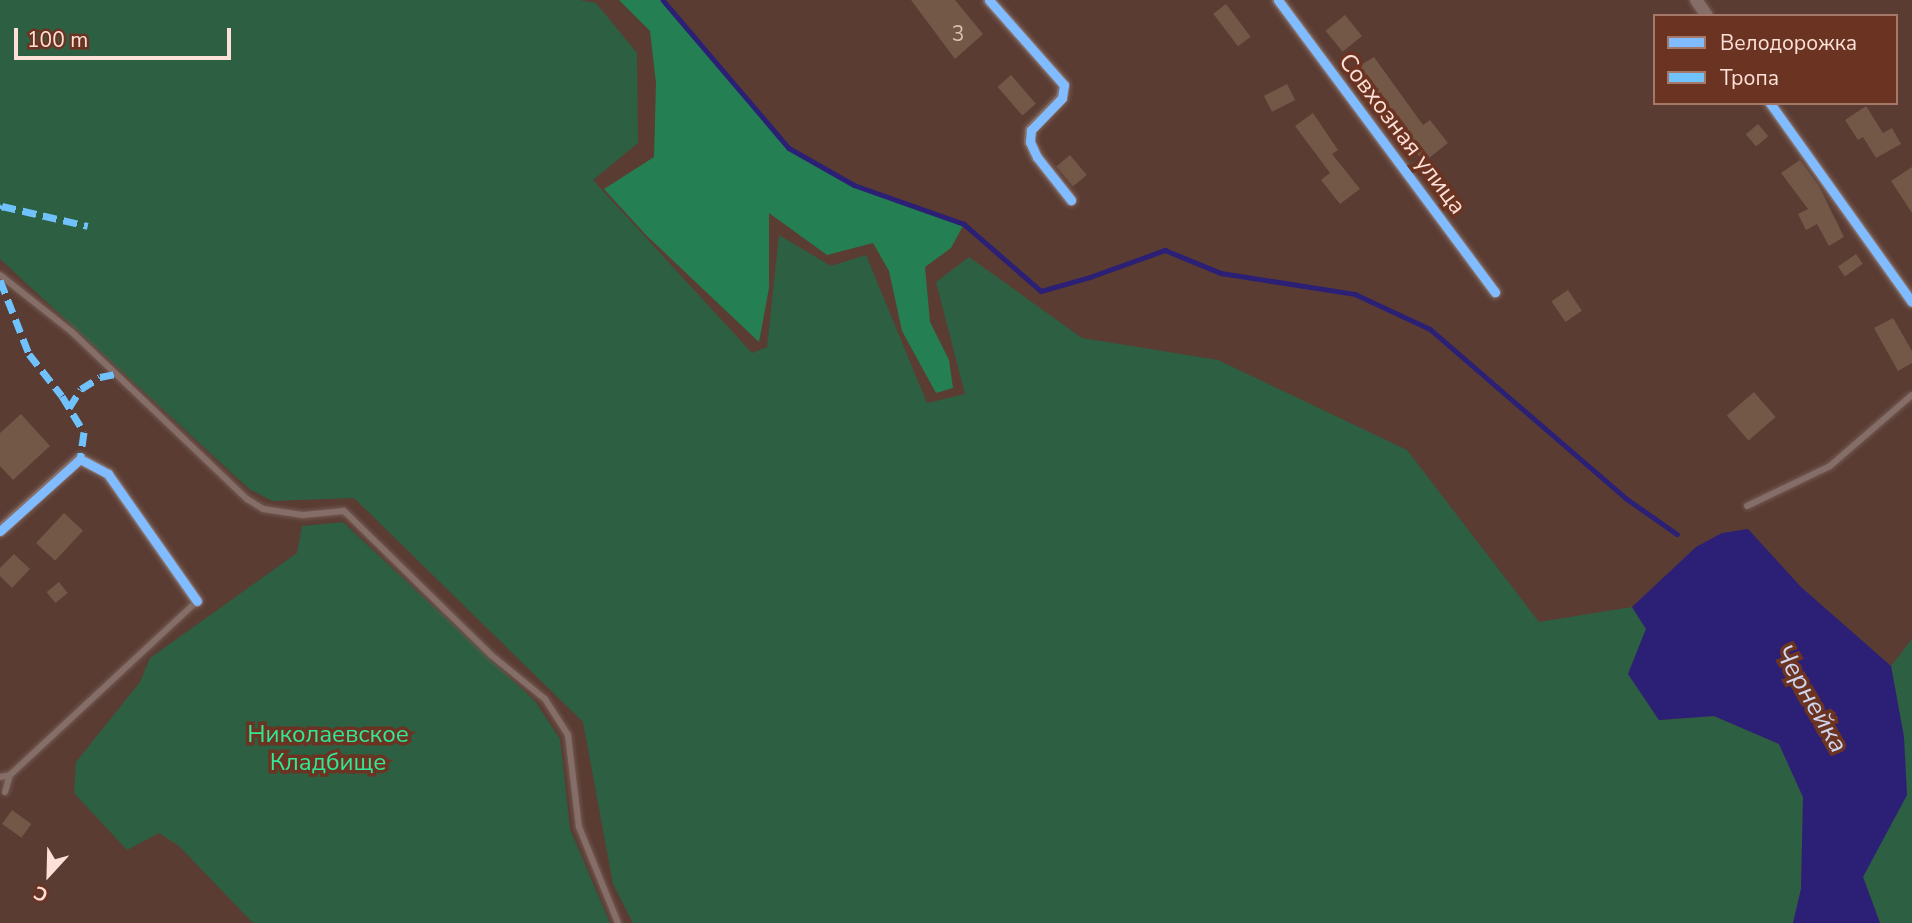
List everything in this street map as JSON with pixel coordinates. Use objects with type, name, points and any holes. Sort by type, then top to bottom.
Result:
[{"type":"street","points":[[989,0],[1064,85],[1062,98],[1031,130],[1030,142],[1037,157],[1071,200]]},
{"type":"street","name":"Совхозная улица","points":[[1278,0],[1495,292]]},
{"type":"street","points":[[1771,105],[1912,302]]},
{"type":"street","points":[[0,531],[80,458],[107,474],[197,601]]},
{"type":"lane","points":[[0,275],[72,332],[247,499],[263,509],[303,515],[344,511],[491,655],[545,699],[568,735],[579,827],[618,923]]},
{"type":"lane","points":[[1747,506],[1830,466],[1912,395]]},
{"type":"lane","points":[[5,792],[10,775],[197,601]]},
{"type":"lane","points":[[0,776],[10,775]]},
{"type":"green space","points":[[0,0],[580,0],[596,3],[637,53],[638,143],[593,180],[752,353],[767,347],[779,235],[831,266],[866,255],[927,403],[965,394],[936,282],[969,257],[1082,338],[1218,360],[1407,450],[1539,622],[1632,607],[1646,629],[1628,674],[1659,720],[1714,716],[1779,744],[1803,797],[1801,889],[1793,923],[633,923],[613,884],[583,722],[354,498],[272,501],[249,489],[0,259]]},
{"type":"green space","points":[[619,0],[663,0],[789,148],[854,185],[964,224],[951,248],[925,267],[930,322],[949,360],[953,388],[936,393],[902,331],[889,271],[873,243],[827,255],[769,213],[769,288],[759,342],[646,235],[604,189],[654,157],[656,83],[650,31]]},
{"type":"green space","name":"Николаевское Кладбище","points":[[343,522],[535,701],[560,739],[570,829],[610,923],[253,923],[179,846],[159,833],[127,850],[74,793],[76,762],[140,682],[150,658],[297,553],[302,526]]},
{"type":"green space","points":[[1912,639],[1912,923],[1880,923],[1863,877],[1879,844],[1904,737],[1891,666]]},
{"type":"water","name":"Чернейка","points":[[1748,529],[1801,587],[1891,666],[1904,737],[1907,795],[1863,877],[1880,923],[1793,923],[1801,889],[1803,797],[1779,744],[1714,716],[1659,720],[1628,674],[1646,629],[1632,607],[1696,547],[1722,533]]},
{"type":"building","points":[[911,0],[955,0],[983,34],[955,59]]},
{"type":"building","points":[[1226,4],[1251,37],[1238,46],[1213,14]]},
{"type":"building","points":[[1345,15],[1362,36],[1343,52],[1326,31]]},
{"type":"building","points":[[1374,57],[1423,125],[1430,120],[1448,143],[1424,162],[1391,124],[1361,79],[1366,76],[1359,66]]},
{"type":"building","points":[[1011,75],[1036,104],[1022,115],[997,87]]},
{"type":"building","points":[[1287,84],[1295,100],[1272,112],[1264,96]]},
{"type":"building","points":[[1866,106],[1883,133],[1892,128],[1901,144],[1876,158],[1863,137],[1858,140],[1845,120]]},
{"type":"building","points":[[1313,113],[1338,150],[1332,154],[1360,189],[1340,204],[1321,180],[1330,173],[1295,126]]},
{"type":"building","points":[[1758,124],[1768,136],[1756,147],[1746,134]]},
{"type":"building","points":[[1070,155],[1087,175],[1073,186],[1056,167]]},
{"type":"building","points":[[1800,160],[1819,186],[1844,237],[1829,246],[1817,224],[1806,230],[1798,214],[1808,209],[1781,173]]},
{"type":"building","points":[[1912,167],[1912,213],[1891,181]]},
{"type":"building","points":[[1856,254],[1863,264],[1845,276],[1838,267]]},
{"type":"building","points":[[1568,290],[1582,311],[1565,322],[1551,301]]},
{"type":"building","points":[[1893,318],[1912,351],[1912,363],[1898,371],[1874,328]]},
{"type":"building","points":[[1754,392],[1776,417],[1748,441],[1727,416]]},
{"type":"building","points":[[21,414],[50,446],[13,480],[0,466],[0,433]]},
{"type":"building","points":[[64,513],[83,531],[55,561],[36,543]]},
{"type":"building","points":[[14,554],[30,569],[12,588],[0,576],[0,568]]},
{"type":"building","points":[[59,582],[68,593],[55,603],[47,592]]},
{"type":"building","points":[[12,810],[31,824],[21,838],[2,824]]},
{"type":"waterway","points":[[663,0],[789,148],[854,185],[964,224],[1041,291],[1165,250],[1221,273],[1355,294],[1430,329],[1627,499],[1677,534]]},
{"type":"marked path","points":[[0,208],[2,206],[88,226]]},
{"type":"marked path","points":[[0,280],[29,354],[62,396],[84,432],[80,459]]},
{"type":"marked path","points":[[69,408],[81,389],[100,377],[115,374]]},
{"type":"cycle path","points":[[989,0],[1064,85],[1062,98],[1031,130],[1030,142],[1037,157],[1071,200]]},
{"type":"cycle path","points":[[1278,0],[1495,292]]},
{"type":"cycle path","points":[[1771,105],[1912,302]]},
{"type":"cycle path","points":[[0,531],[80,459],[108,474],[197,601]]}]
